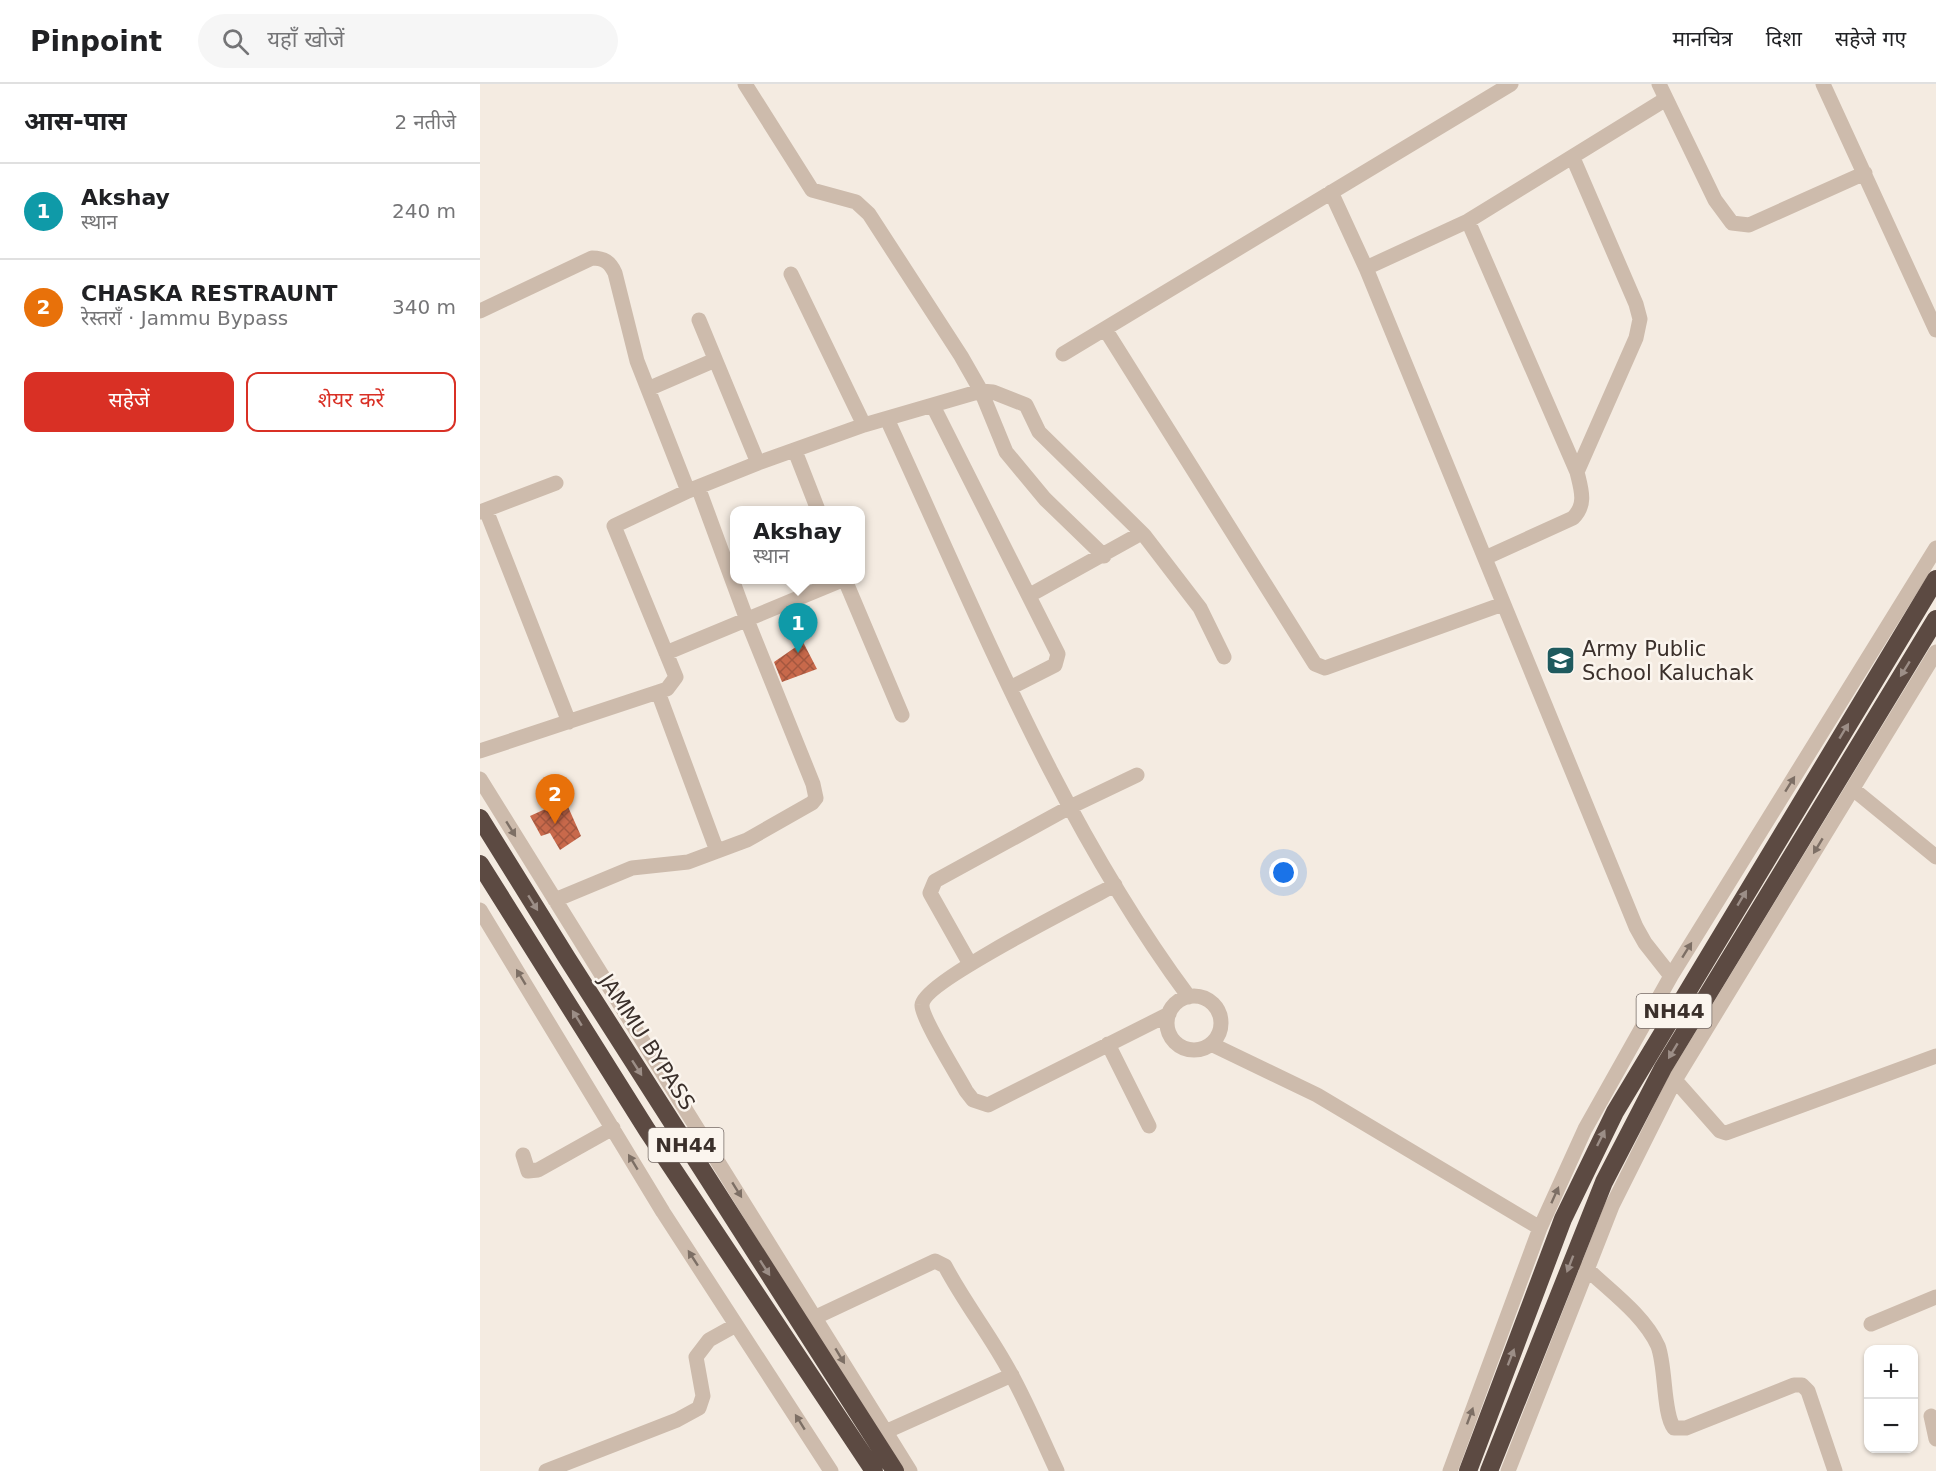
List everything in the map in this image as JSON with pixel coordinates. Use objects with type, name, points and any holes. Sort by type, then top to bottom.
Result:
[{"type":"highway","name":"NH44","points":[[1468,1471],[1563,1220],[1615,1112],[1936,579]]},
{"type":"highway","name":"NH44","points":[[1489,1471],[1604,1182],[1663,1068],[1936,619]]},
{"type":"highway","name":"JAMMU BYPASS","points":[[480,818],[895,1471]]},
{"type":"highway","name":"NH44","points":[[480,864],[647,1130],[874,1471]]},
{"type":"street","points":[[745,84],[812,190],[856,202],[880,228],[981,392],[1006,452],[1045,499],[1104,556]]},
{"type":"street","points":[[1063,354],[1511,84]]},
{"type":"street","points":[[1659,84],[1716,200],[1732,223],[1749,225],[1865,173]]},
{"type":"street","points":[[1823,84],[1936,330]]},
{"type":"street","points":[[1366,268],[1468,221],[1573,159],[1666,99]]},
{"type":"street","points":[[1573,159],[1636,304],[1640,319],[1629,356],[1577,471]]},
{"type":"street","points":[[1331,192],[1366,268],[1636,927],[1645,944],[1671,976]]},
{"type":"street","points":[[1468,221],[1577,471],[1583,495],[1580,511],[1573,518],[1485,558]]},
{"type":"street","points":[[480,311],[592,258],[601,258],[610,263],[615,273],[637,361],[730,579]]},
{"type":"street","points":[[790,274],[864,425]]},
{"type":"street","points":[[699,320],[758,463]]},
{"type":"street","points":[[1105,329],[1315,664],[1325,668],[1503,604]]},
{"type":"street","points":[[648,389],[715,360]]},
{"type":"street","points":[[480,751],[667,689],[676,677],[614,526],[693,489],[758,463],[864,425],[981,392],[993,392],[1026,405],[1039,432],[1144,534],[1200,608],[1224,657]]},
{"type":"street","points":[[933,406],[1030,594],[1058,654],[1058,661],[1055,665],[1010,688]]},
{"type":"street","points":[[887,419],[1010,688],[1070,807],[1114,885],[1159,956],[1189,997]]},
{"type":"street","points":[[795,451],[816,506]]},
{"type":"street","points":[[556,483],[483,511],[569,722]]},
{"type":"street","points":[[1030,594],[1104,556],[1138,535],[1144,534]]},
{"type":"street","points":[[1450,1471],[1540,1228],[1585,1129],[1671,976],[1936,548]]},
{"type":"street","points":[[555,900],[632,868],[688,862],[747,840],[812,803],[816,798],[813,784],[732,584]]},
{"type":"street","points":[[666,653],[831,584]]},
{"type":"street","points":[[845,584],[902,715]]},
{"type":"street","points":[[1508,1471],[1611,1206],[1675,1080],[1936,652]]},
{"type":"street","points":[[658,692],[717,851]]},
{"type":"street","points":[[970,964],[930,893],[930,887],[935,881],[1070,807],[1137,775]]},
{"type":"street","points":[[480,779],[910,1471]]},
{"type":"street","points":[[1853,789],[1936,857]]},
{"type":"street","points":[[1114,885],[970,964],[929,991],[921,1006],[973,1100],[988,1105],[1169,1014]]},
{"type":"street","points":[[480,910],[612,1128],[831,1471]]},
{"type":"street","points":[[1189,997],[1207,999],[1219,1012],[1220,1030],[1211,1044],[1195,1050],[1178,1046],[1168,1031],[1169,1014],[1173,1006],[1189,997]]},
{"type":"street","points":[[1108,1044],[1149,1126]]},
{"type":"street","points":[[1211,1044],[1317,1095],[1540,1228]]},
{"type":"street","points":[[1675,1080],[1720,1131],[1726,1133],[1936,1056]]},
{"type":"street","points":[[523,1155],[528,1171],[538,1170],[612,1128]]},
{"type":"street","points":[[816,1317],[935,1261],[940,1262],[1012,1375],[1057,1471]]},
{"type":"street","points":[[1586,1268],[1650,1332],[1663,1364],[1670,1418],[1674,1428],[1686,1428],[1794,1384],[1802,1385],[1808,1391],[1835,1471]]},
{"type":"street","points":[[1871,1324],[1936,1298]]},
{"type":"street","points":[[546,1471],[677,1420],[699,1408],[702,1396],[696,1366],[698,1352],[709,1340],[736,1325]]},
{"type":"street","points":[[885,1432],[1012,1375]]},
{"type":"street","points":[[1931,1416],[1936,1438]]},
{"type":"building","points":[[803,642],[817,669],[782,682],[774,662]]},
{"type":"building","points":[[565,800],[581,836],[560,850],[550,833],[541,836],[530,816]]},
{"type":"place","name":"Akshay","points":[[798,653]]},
{"type":"place","name":"Army Public School Kaluchak","points":[[1561,661]]},
{"type":"place","name":"CHASKA RESTRAUNT","points":[[555,824]]}]
